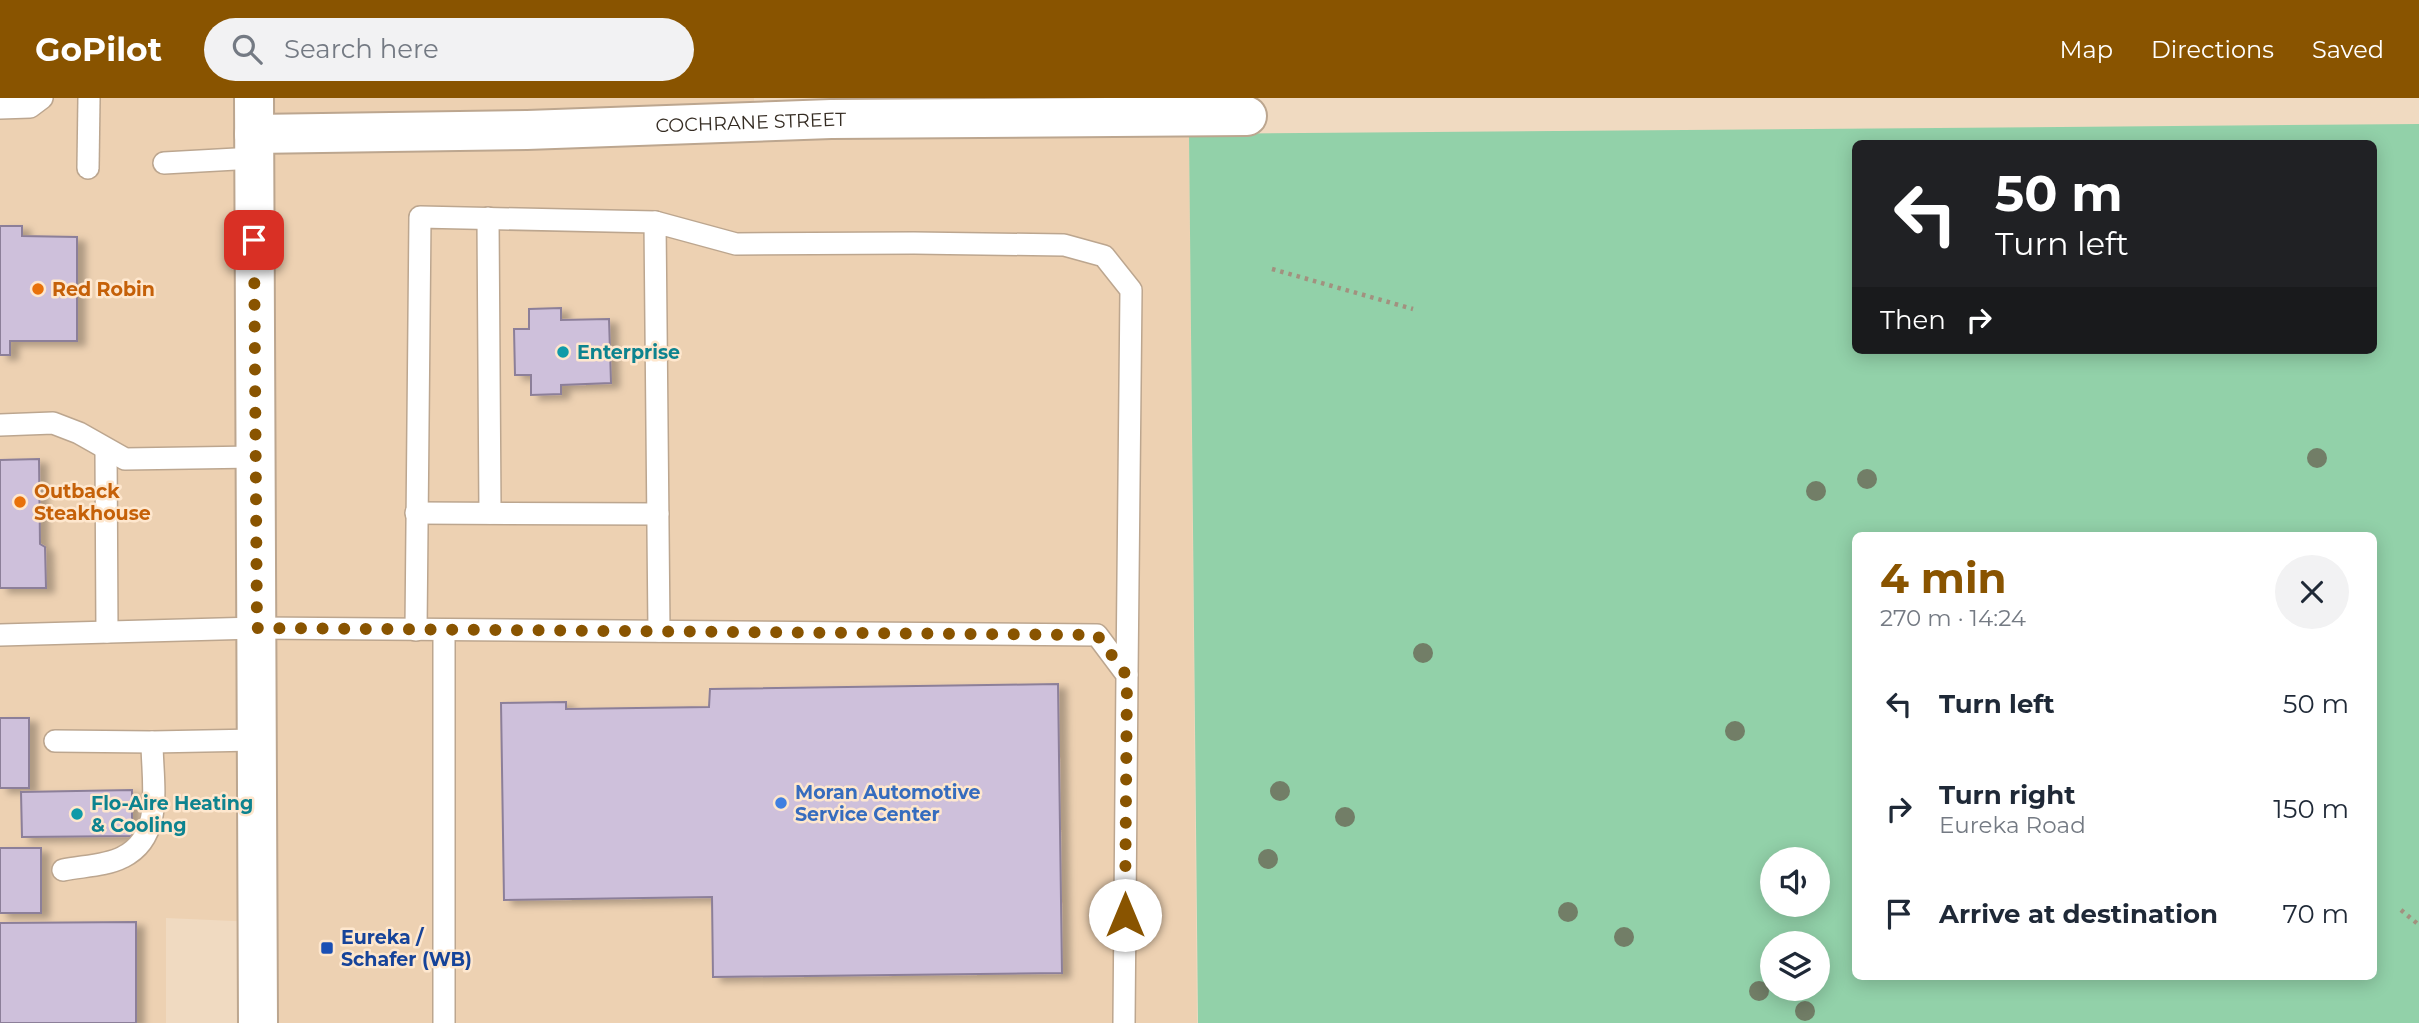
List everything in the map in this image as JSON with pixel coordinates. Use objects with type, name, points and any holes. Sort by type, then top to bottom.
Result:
[{"type":"street","name":"COCHRANE STREET","points":[[254,130],[527,130],[818,119],[1247,116]]},
{"type":"street","points":[[254,130],[258,1023]]},
{"type":"lane","points":[[0,108],[30,107],[42,98]]},
{"type":"lane","points":[[88,168],[89,98]]},
{"type":"lane","points":[[163,163],[254,130]]},
{"type":"lane","points":[[416,629],[420,217],[655,222],[736,244],[1064,245],[1104,256],[1131,290],[1124,1023]]},
{"type":"lane","points":[[488,218],[490,513]]},
{"type":"lane","points":[[655,222],[659,631]]},
{"type":"lane","points":[[0,425],[53,423],[79,433],[125,459],[255,457]]},
{"type":"lane","points":[[106,450],[107,632]]},
{"type":"lane","points":[[416,513],[658,514]]},
{"type":"lane","points":[[0,635],[257,628],[1097,635],[1127,676]]},
{"type":"lane","points":[[444,630],[444,1023]]},
{"type":"lane","points":[[55,741],[257,740]]},
{"type":"lane","points":[[63,870],[121,859],[140,846],[153,823],[152,742]]},
{"type":"path","points":[[1272,269],[1413,309]]},
{"type":"path","points":[[2401,910],[2419,925]]},
{"type":"shaded area","points":[[0,98],[754,98],[754,120],[1189,134],[1197,1023],[258,1023],[257,922],[166,918],[166,1023],[0,1023]]},
{"type":"green space","points":[[2419,124],[2419,1023],[1198,1023],[1189,134]]},
{"type":"building","name":"Red Robin","points":[[0,226],[22,226],[22,236],[77,237],[77,341],[10,341],[10,355],[0,355]]},
{"type":"building","name":"Enterprise","points":[[561,308],[561,320],[609,319],[611,383],[561,385],[561,394],[531,395],[531,375],[515,375],[514,329],[529,329],[529,309]]},
{"type":"building","name":"Outback Steakhouse","points":[[39,459],[40,544],[45,547],[46,588],[0,588],[0,460]]},
{"type":"building","name":"Moran Automotive Service Center","points":[[1058,684],[1062,973],[713,977],[712,897],[504,900],[501,703],[566,702],[566,709],[709,707],[710,689]]},
{"type":"building","points":[[0,718],[29,718],[29,788],[0,788]]},
{"type":"building","name":"Flo-Aire Heating & Cooling","points":[[132,790],[132,836],[22,837],[21,792]]},
{"type":"building","points":[[0,848],[41,848],[41,913],[0,913]]},
{"type":"building","points":[[136,922],[136,1023],[0,1023],[0,923]]},
{"type":"place","name":"Red Robin","points":[[38,289]]},
{"type":"place","name":"Enterprise","points":[[563,352]]},
{"type":"place","name":"Outback Steakhouse","points":[[20,502]]},
{"type":"place","name":"Moran Automotive Service Center","points":[[781,803]]},
{"type":"place","name":"Flo-Aire Heating & Cooling","points":[[77,814]]},
{"type":"place","name":"Eureka / Schafer (WB)","points":[[327,948]]},
{"type":"route","points":[[254,240],[257,628],[1097,635],[1127,676],[1125,915]]}]
